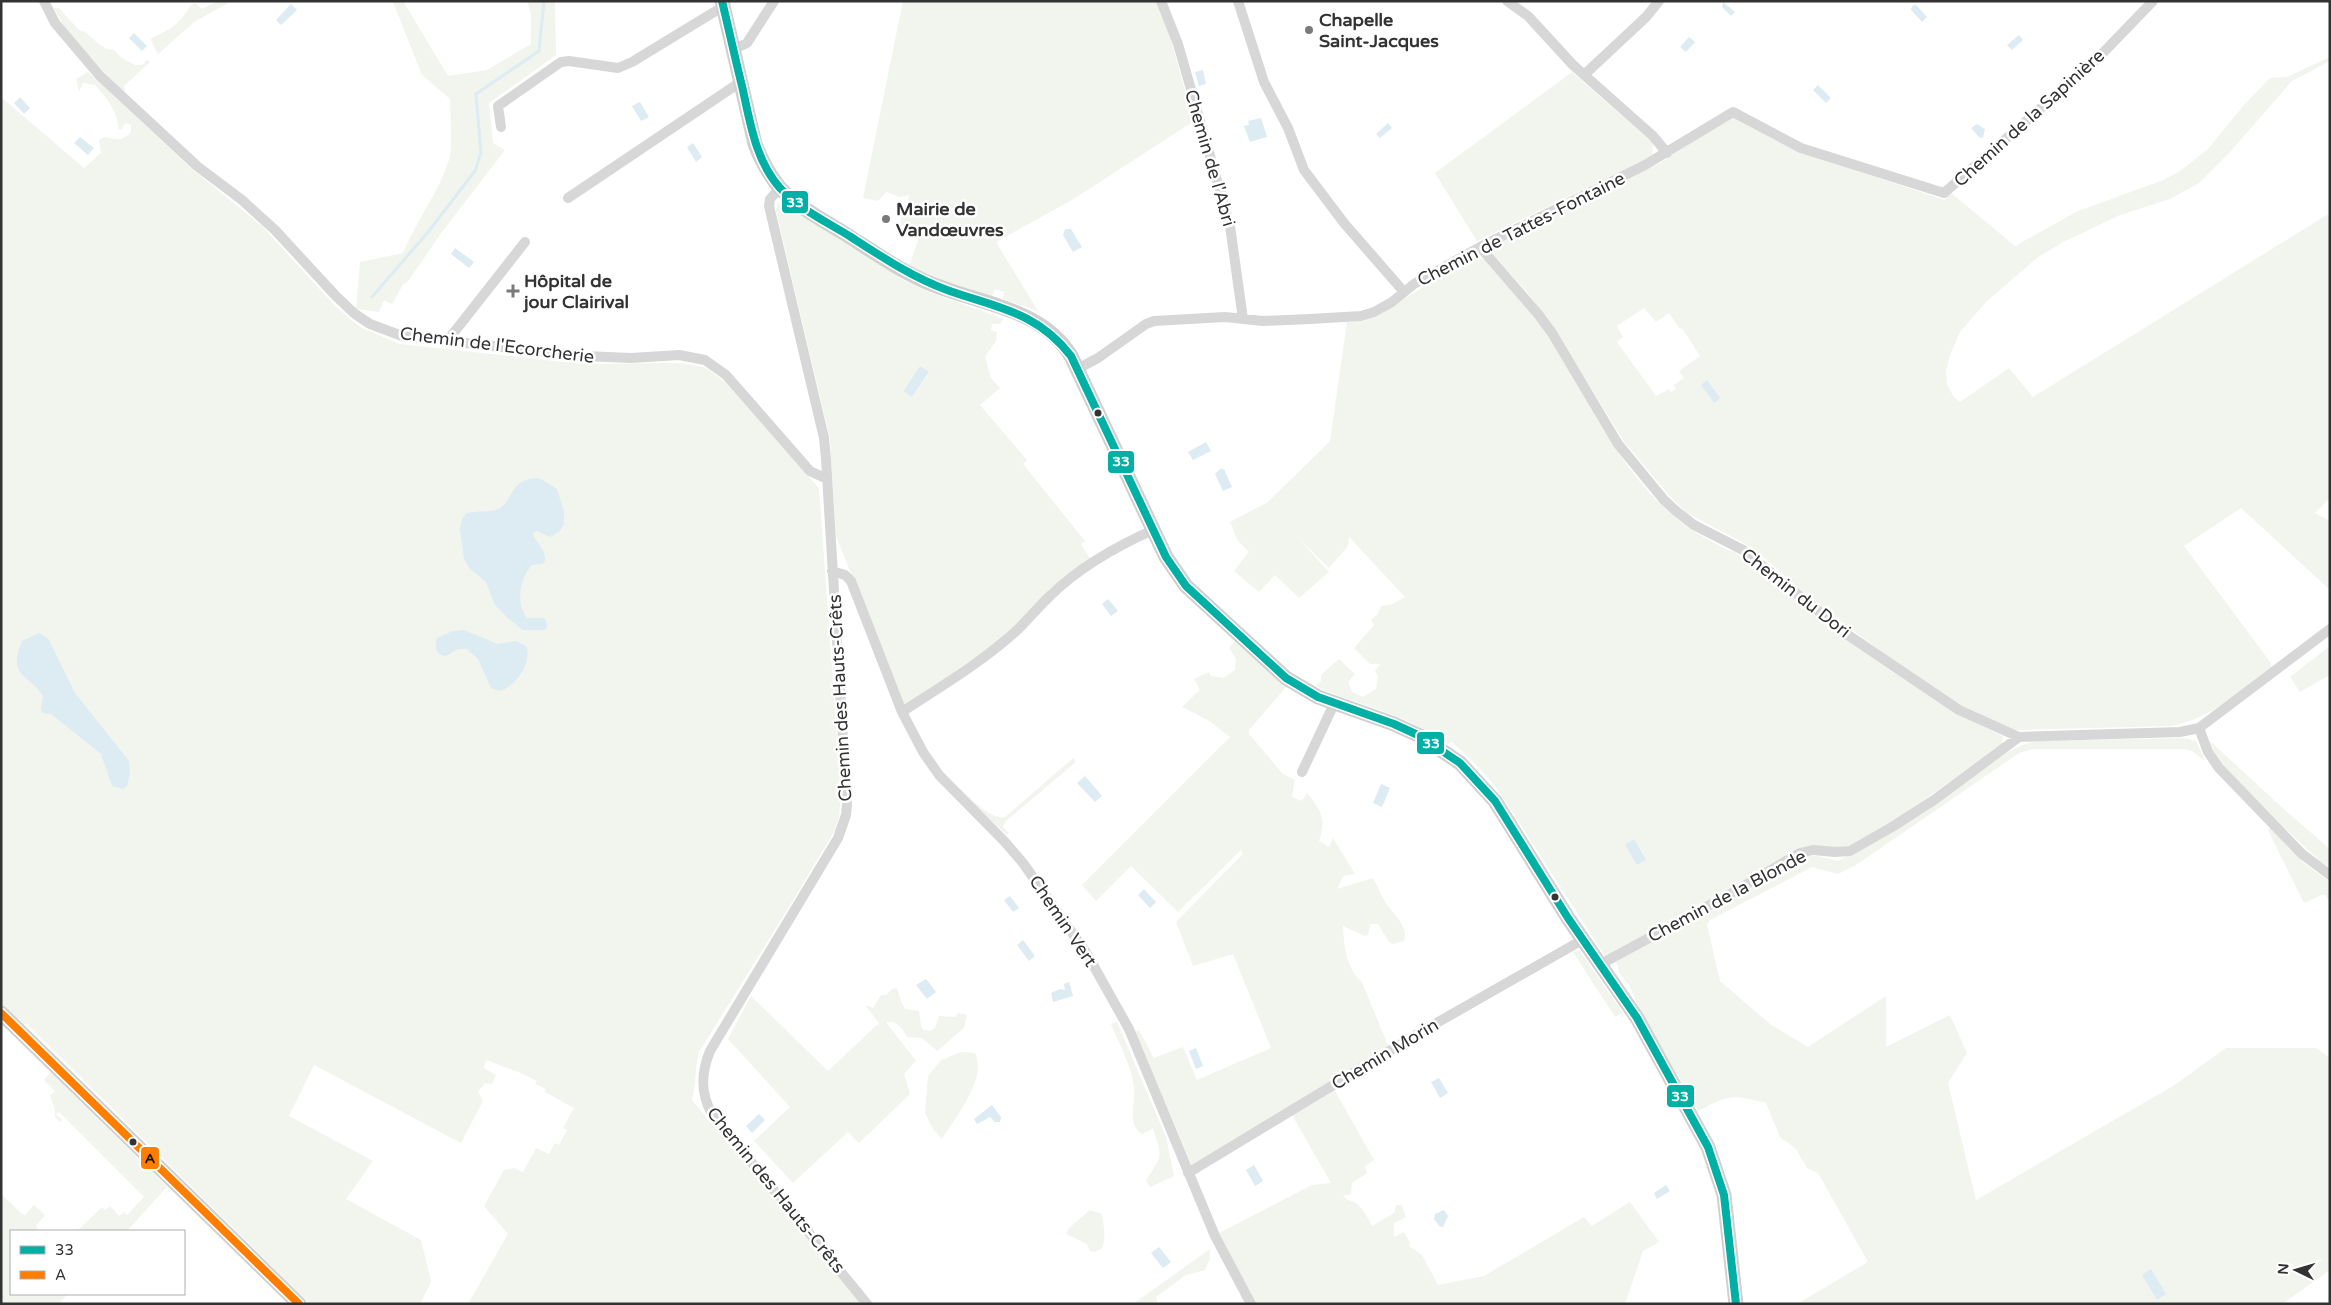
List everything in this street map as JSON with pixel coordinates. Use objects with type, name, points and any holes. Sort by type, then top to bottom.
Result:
[{"type":"main road","points":[[723,4],[759,153],[769,173],[780,188],[818,216],[913,276],[1025,316],[1043,326],[1061,341],[1077,369],[1174,571],[1193,594],[1286,678],[1303,690],[1334,704],[1389,722],[1420,736],[1449,754],[1469,772],[1495,801],[1637,1018],[1701,1133],[1717,1168],[1727,1209],[1736,1304]]},
{"type":"main road","points":[[1,1013],[299,1304]]},
{"type":"street","name":"Chemin de l'Ecorcherie","points":[[44,1],[55,24],[100,76],[197,166],[230,190],[275,230],[356,314],[376,327],[393,334],[584,356],[631,358],[679,355],[706,360],[726,375],[810,471],[827,479]]},
{"type":"street","points":[[734,49],[748,43],[774,1]]},
{"type":"street","name":"Chemin de l'Abri","points":[[1162,1],[1178,44],[1230,226],[1244,319]]},
{"type":"street","points":[[1238,1],[1264,82],[1288,128],[1304,170],[1344,223],[1404,292]]},
{"type":"street","points":[[1507,1],[1528,16],[1584,75],[1653,136],[1667,152]]},
{"type":"street","points":[[1584,75],[1646,17],[1659,1]]},
{"type":"street","points":[[501,127],[498,106],[554,67],[569,61],[618,68],[632,62],[723,4]]},
{"type":"street","name":"Chemin de la Sapinière","points":[[1733,112],[1802,148],[1944,193],[2098,58],[2149,5]]},
{"type":"street","points":[[568,198],[742,81]]},
{"type":"street","name":"Chemin de Tattes-Fontaine","points":[[1077,369],[1150,322],[1225,317],[1263,321],[1361,316],[1382,308],[1404,292],[1480,247],[1645,165],[1733,112]]},
{"type":"street","name":"Chemin des Hauts-Crêts","points":[[780,188],[770,199],[769,206],[824,438],[847,787],[846,816],[838,838],[710,1051],[704,1070],[702,1089],[712,1114],[868,1304]]},
{"type":"street","points":[[448,340],[525,242]]},
{"type":"street","name":"Chemin du Dori","points":[[1480,247],[1543,320],[1618,444],[1664,500],[1676,511],[1694,525],[1743,550],[1848,635],[1959,710],[2019,737]]},
{"type":"street","points":[[902,712],[988,654],[1014,632],[1051,594],[1077,573],[1115,549],[1153,530]]},
{"type":"street","name":"Chemin Vert","points":[[832,571],[845,575],[851,581],[902,712],[923,752],[939,775],[1023,863],[1087,954],[1129,1029],[1215,1236],[1252,1304]]},
{"type":"street","points":[[2019,737],[2180,732],[2199,728],[2330,629]]},
{"type":"street","points":[[1302,772],[1334,704]]},
{"type":"street","points":[[2199,728],[2208,752],[2219,768],[2302,854],[2330,875]]},
{"type":"street","name":"Chemin de la Blonde","points":[[1601,964],[1728,895],[1800,853],[1814,850],[1850,851],[1934,800],[2019,737]]},
{"type":"street","name":"Chemin Morin","points":[[1188,1173],[1419,1033],[1584,939]]},
{"type":"shaded area","points":[[218,1],[232,1],[194,22],[158,54],[150,39],[173,26],[182,18],[190,6],[195,3],[202,9]]},
{"type":"shaded area","points":[[403,1],[448,76],[487,70],[531,44],[531,14],[527,1],[555,1],[556,55],[489,103],[493,143],[505,150],[442,232],[406,284],[404,283],[392,304],[384,300],[379,312],[356,309],[360,262],[403,253],[444,172],[449,160],[451,147],[450,99],[422,75],[393,2]]},
{"type":"shaded area","points":[[903,1],[1158,1],[1194,121],[1072,200],[996,242],[1038,311],[1003,299],[1004,292],[995,289],[992,296],[940,280],[909,267],[918,240],[915,239],[916,235],[898,229],[903,210],[906,211],[909,195],[900,197],[886,192],[878,201],[863,198]]},
{"type":"shaded area","points":[[1723,2],[1735,12],[1731,16],[1722,7]]},
{"type":"shaded area","points":[[291,4],[297,10],[281,25],[276,20]]},
{"type":"shaded area","points":[[1916,5],[1927,17],[1922,22],[1911,10],[1912,6]]},
{"type":"shaded area","points":[[54,8],[59,8],[79,30],[85,32],[107,49],[114,50],[122,58],[135,65],[142,65],[147,60],[150,62],[124,86],[124,94],[66,30]]},
{"type":"shaded area","points":[[134,33],[147,46],[142,51],[129,38]]},
{"type":"shaded area","points":[[2019,35],[2023,40],[2012,50],[2007,45]]},
{"type":"shaded area","points":[[1689,37],[1695,42],[1686,52],[1680,47]]},
{"type":"shaded area","points":[[2330,57],[2330,61],[2292,81],[2230,152],[2199,183],[2170,199],[2120,215],[2061,243],[2037,258],[1986,302],[1960,332],[1946,370],[1947,384],[1953,396],[1960,402],[2009,368],[2033,397],[2330,213],[2330,498],[2315,513],[2330,521],[2330,590],[2241,508],[2184,546],[2271,663],[2271,667],[2224,703],[2200,717],[2171,726],[2017,730],[1986,719],[1964,708],[1889,657],[1817,604],[1753,548],[1687,513],[1669,495],[1625,443],[1553,327],[1526,291],[1493,254],[1491,245],[1660,163],[1733,115],[1771,138],[1803,153],[1945,200],[1950,192],[2015,246],[2076,212],[2163,180],[2179,172],[2208,149],[2244,105],[2270,78],[2287,77]],"holes":[[[1644,308],[1656,322],[1669,313],[1680,329],[1682,328],[1700,356],[1679,371],[1684,378],[1674,385],[1676,389],[1671,392],[1669,389],[1656,396],[1617,342],[1623,337],[1617,326]]]},
{"type":"shaded area","points":[[1203,70],[1206,84],[1199,86],[1195,72]]},
{"type":"shaded area","points":[[88,72],[192,169],[263,227],[335,306],[360,327],[400,344],[582,364],[675,363],[706,368],[725,382],[819,488],[841,793],[839,817],[835,830],[699,1052],[692,1100],[861,1304],[468,1304],[508,1234],[484,1206],[504,1170],[514,1168],[523,1172],[536,1148],[549,1154],[555,1143],[559,1145],[567,1130],[563,1128],[574,1108],[545,1092],[546,1089],[535,1084],[537,1081],[486,1060],[484,1068],[496,1075],[492,1084],[485,1083],[478,1092],[483,1101],[461,1143],[314,1065],[289,1116],[373,1161],[346,1199],[421,1240],[431,1282],[420,1304],[310,1304],[26,1023],[23,1025],[1,1006],[1,97],[84,168],[101,153],[99,140],[104,137],[122,139],[131,132],[131,125],[127,123],[124,124],[122,130],[118,129],[114,110],[95,85],[83,83],[79,92],[76,79]]},
{"type":"shaded area","points":[[1572,72],[1653,143],[1652,156],[1477,241],[1435,173]]},
{"type":"shaded area","points":[[1818,85],[1831,98],[1826,103],[1813,90]]},
{"type":"shaded area","points":[[20,97],[30,108],[24,114],[14,103]]},
{"type":"shaded area","points":[[640,102],[649,117],[641,121],[632,106]]},
{"type":"shaded area","points":[[1261,118],[1267,137],[1250,142],[1244,126],[1249,125],[1248,121]]},
{"type":"shaded area","points":[[1388,123],[1392,128],[1380,138],[1376,134]]},
{"type":"shaded area","points":[[1977,124],[1985,129],[1983,138],[1979,137],[1971,128]]},
{"type":"shaded area","points":[[80,137],[94,148],[88,155],[74,143]]},
{"type":"shaded area","points":[[693,143],[702,157],[696,162],[687,147]]},
{"type":"shaded area","points":[[785,202],[905,281],[929,292],[1004,319],[1000,324],[992,324],[991,330],[997,332],[996,341],[985,357],[991,378],[1000,388],[980,405],[1027,460],[1023,464],[1085,541],[1081,544],[1089,557],[1093,558],[997,643],[994,643],[907,704],[903,704],[836,536],[830,439],[776,211],[778,204]],"holes":[[[920,366],[929,373],[912,397],[903,390]]]},
{"type":"shaded area","points":[[1065,229],[1071,229],[1082,247],[1073,252],[1063,235]]},
{"type":"shaded area","points":[[455,248],[474,262],[469,268],[451,254]]},
{"type":"shaded area","points":[[1477,257],[1485,260],[1522,301],[1542,327],[1612,443],[1654,497],[1678,520],[1707,539],[1733,551],[1968,719],[2003,736],[2002,745],[1881,830],[1849,846],[1798,850],[1605,956],[1500,793],[1465,754],[1452,742],[1448,744],[1402,719],[1316,686],[1321,681],[1321,675],[1339,659],[1355,674],[1348,682],[1352,692],[1363,697],[1376,689],[1378,676],[1375,671],[1380,664],[1370,664],[1354,648],[1374,625],[1371,620],[1378,614],[1381,606],[1393,604],[1405,597],[1349,537],[1348,546],[1329,568],[1299,539],[1329,572],[1299,598],[1275,575],[1259,592],[1234,571],[1249,552],[1238,541],[1230,522],[1268,502],[1330,441],[1347,322],[1364,321],[1377,316],[1466,260]]},
{"type":"shaded area","points":[[920,366],[929,372],[912,397],[903,391]]},
{"type":"shaded area","points":[[1707,380],[1720,398],[1714,403],[1701,385]]},
{"type":"shaded area","points":[[1206,442],[1211,451],[1193,460],[1188,452]]},
{"type":"shaded area","points":[[1220,469],[1224,469],[1232,487],[1223,491],[1215,474]]},
{"type":"shaded area","points":[[541,479],[557,489],[564,512],[564,524],[560,531],[550,537],[537,531],[533,533],[544,553],[545,561],[542,564],[532,565],[524,577],[520,591],[521,605],[527,618],[545,618],[547,626],[545,630],[523,630],[495,605],[486,582],[470,569],[464,559],[460,529],[462,519],[467,513],[498,509],[503,506],[523,481]]},
{"type":"shaded area","points":[[1108,599],[1118,611],[1111,616],[1102,604]]},
{"type":"shaded area","points":[[464,630],[498,644],[516,641],[526,646],[528,652],[525,666],[511,685],[499,691],[491,688],[478,659],[467,649],[458,649],[446,656],[438,653],[436,648],[437,638],[453,631]]},
{"type":"shaded area","points":[[39,633],[48,638],[75,693],[129,761],[130,773],[127,786],[123,789],[112,786],[101,754],[51,714],[43,713],[41,710],[43,696],[18,668],[18,653],[22,641]]},
{"type":"shaded area","points":[[1235,641],[1287,686],[1249,730],[1249,734],[1283,774],[1295,780],[1292,797],[1302,801],[1307,793],[1319,810],[1322,827],[1319,841],[1329,847],[1333,838],[1355,874],[1343,876],[1337,889],[1373,878],[1386,903],[1403,926],[1405,936],[1404,941],[1393,944],[1389,942],[1378,924],[1371,924],[1368,935],[1365,936],[1343,926],[1345,949],[1349,963],[1362,982],[1389,1048],[1192,1166],[1135,1032],[1139,1030],[1154,1058],[1183,1047],[1197,1080],[1271,1048],[1233,954],[1193,966],[1176,922],[1243,854],[1241,850],[1178,912],[1131,866],[1096,901],[1082,885],[1230,737],[1208,720],[1182,707],[1200,690],[1194,679],[1209,672],[1211,676],[1223,678],[1235,670],[1236,659],[1229,648]]},
{"type":"shaded area","points":[[2330,646],[2330,675],[2300,692],[2290,677]]},
{"type":"shaded area","points":[[2185,738],[2196,741],[2205,761],[2192,751],[2183,749],[2033,749],[2019,753],[1856,865],[1838,874],[1812,867],[1710,920],[1707,925],[1720,981],[1770,1024],[1808,1047],[1886,996],[1886,1047],[1950,1015],[1967,1053],[1948,1083],[1976,1200],[2173,1086],[2226,1048],[2316,1048],[2330,1058],[2330,1270],[2282,1304],[1797,1304],[1868,1262],[1818,1173],[1807,1168],[1796,1149],[1780,1137],[1766,1103],[1737,1097],[1724,1099],[1698,1111],[1637,1004],[1629,985],[1620,974],[1616,962],[1805,856],[1818,856],[1838,861],[1917,817],[1995,760],[2023,745],[2037,741]]},
{"type":"shaded area","points":[[2210,741],[2330,849],[2330,867],[2321,862],[2241,786],[2215,753]]},
{"type":"shaded area","points":[[1073,758],[1076,762],[1006,821],[1003,827],[1009,833],[1007,835],[959,791],[960,789],[987,812],[999,817],[1005,817]]},
{"type":"shaded area","points":[[1085,776],[1102,796],[1095,802],[1077,783]]},
{"type":"shaded area","points":[[1381,784],[1390,788],[1382,807],[1373,803]]},
{"type":"shaded area","points":[[2270,828],[2305,864],[2330,882],[2330,902],[2324,894],[2304,903],[2268,830]]},
{"type":"shaded area","points":[[1634,839],[1646,860],[1637,865],[1625,845]]},
{"type":"shaded area","points":[[1144,889],[1156,902],[1150,908],[1138,895]]},
{"type":"shaded area","points":[[1010,896],[1019,908],[1013,912],[1004,900]]},
{"type":"shaded area","points":[[1023,940],[1035,956],[1029,961],[1017,945]]},
{"type":"shaded area","points":[[1580,951],[1623,1013],[1615,1017],[1573,952]]},
{"type":"shaded area","points":[[926,979],[936,992],[927,999],[916,985]]},
{"type":"shaded area","points":[[1069,982],[1073,996],[1053,1002],[1051,993],[1060,989],[1065,990],[1064,984]]},
{"type":"shaded area","points":[[897,988],[902,1004],[906,1009],[919,1011],[921,1026],[924,1030],[930,1031],[935,1028],[939,1016],[955,1017],[958,1013],[967,1015],[964,1028],[937,1051],[922,1038],[907,1037],[896,1023],[886,1022],[916,1061],[904,1074],[910,1094],[859,1143],[848,1132],[793,1183],[754,1141],[790,1107],[728,1039],[751,996],[828,1071],[879,1023],[865,1005],[873,1008],[881,995],[886,995],[892,989]]},
{"type":"shaded area","points":[[1117,1022],[1166,1137],[1174,1176],[1150,1187],[1146,1181],[1158,1161],[1159,1147],[1153,1129],[1142,1134],[1137,1130],[1133,1120],[1134,1090],[1131,1073],[1111,1024]]},
{"type":"shaded area","points":[[1196,1048],[1203,1066],[1196,1069],[1189,1051]]},
{"type":"shaded area","points":[[961,1052],[975,1053],[978,1063],[977,1074],[974,1086],[962,1109],[942,1139],[933,1129],[925,1113],[928,1076],[941,1060]]},
{"type":"shaded area","points":[[51,1072],[167,1187],[128,1230],[78,1230],[102,1207],[105,1210],[110,1206],[119,1216],[124,1212],[127,1215],[144,1197],[59,1112],[56,1114],[62,1120],[60,1122],[55,1117],[55,1109],[50,1096],[55,1091],[44,1080]]},
{"type":"shaded area","points":[[1439,1078],[1448,1093],[1440,1098],[1431,1082]]},
{"type":"shaded area","points":[[1334,1089],[1374,1160],[1365,1166],[1367,1173],[1352,1183],[1351,1194],[1343,1196],[1359,1206],[1366,1214],[1372,1226],[1394,1213],[1396,1205],[1402,1205],[1406,1217],[1394,1223],[1394,1237],[1404,1232],[1410,1242],[1409,1246],[1422,1255],[1438,1285],[1484,1276],[1584,1217],[1592,1226],[1630,1202],[1659,1242],[1643,1251],[1625,1304],[1256,1304],[1219,1233],[1312,1185],[1331,1183],[1292,1115]]},
{"type":"shaded area","points":[[992,1105],[1001,1117],[1000,1122],[995,1122],[990,1117],[977,1124],[974,1119]]},
{"type":"shaded area","points":[[759,1114],[765,1120],[752,1133],[746,1126]]},
{"type":"shaded area","points":[[1254,1165],[1263,1181],[1255,1186],[1246,1170]]},
{"type":"shaded area","points":[[1666,1185],[1670,1191],[1657,1199],[1654,1193]]},
{"type":"shaded area","points":[[1,1194],[25,1215],[34,1205],[45,1215],[36,1226],[38,1230],[10,1230],[10,1295],[67,1295],[58,1304],[1,1304]]},
{"type":"shaded area","points":[[1090,1210],[1102,1214],[1104,1239],[1102,1248],[1095,1252],[1090,1251],[1087,1244],[1066,1234],[1068,1229]]},
{"type":"shaded area","points":[[1444,1210],[1448,1216],[1443,1227],[1439,1226],[1434,1219],[1435,1214]]},
{"type":"shaded area","points":[[1159,1247],[1171,1262],[1163,1268],[1151,1253]]},
{"type":"shaded area","points":[[1210,1249],[1210,1259],[1205,1270],[1186,1275],[1156,1297],[1158,1304],[1133,1304]]},
{"type":"shaded area","points":[[2151,1269],[2166,1294],[2157,1300],[2142,1275]]},
{"type":"waterway","points":[[372,297],[428,232],[475,171],[481,153],[476,94],[539,51],[544,1]]},
{"type":"transit line","name":"33","points":[[722,1],[759,153],[780,188],[804,209],[909,273],[947,290],[1015,313],[1044,329],[1058,341],[1071,356],[1166,557],[1186,586],[1286,678],[1318,697],[1394,724],[1420,736],[1460,763],[1495,801],[1568,918],[1637,1018],[1708,1147],[1724,1195],[1736,1304]]},
{"type":"transit line","name":"A","points":[[1,1013],[299,1304]]},
{"type":"place","name":"Chapelle Saint-Jacques","points":[[1309,30]]},
{"type":"place","name":"Mairie de Vandœuvres","points":[[886,219]]},
{"type":"place","name":"Hôpital de jour Clairival","points":[[513,291]]}]
